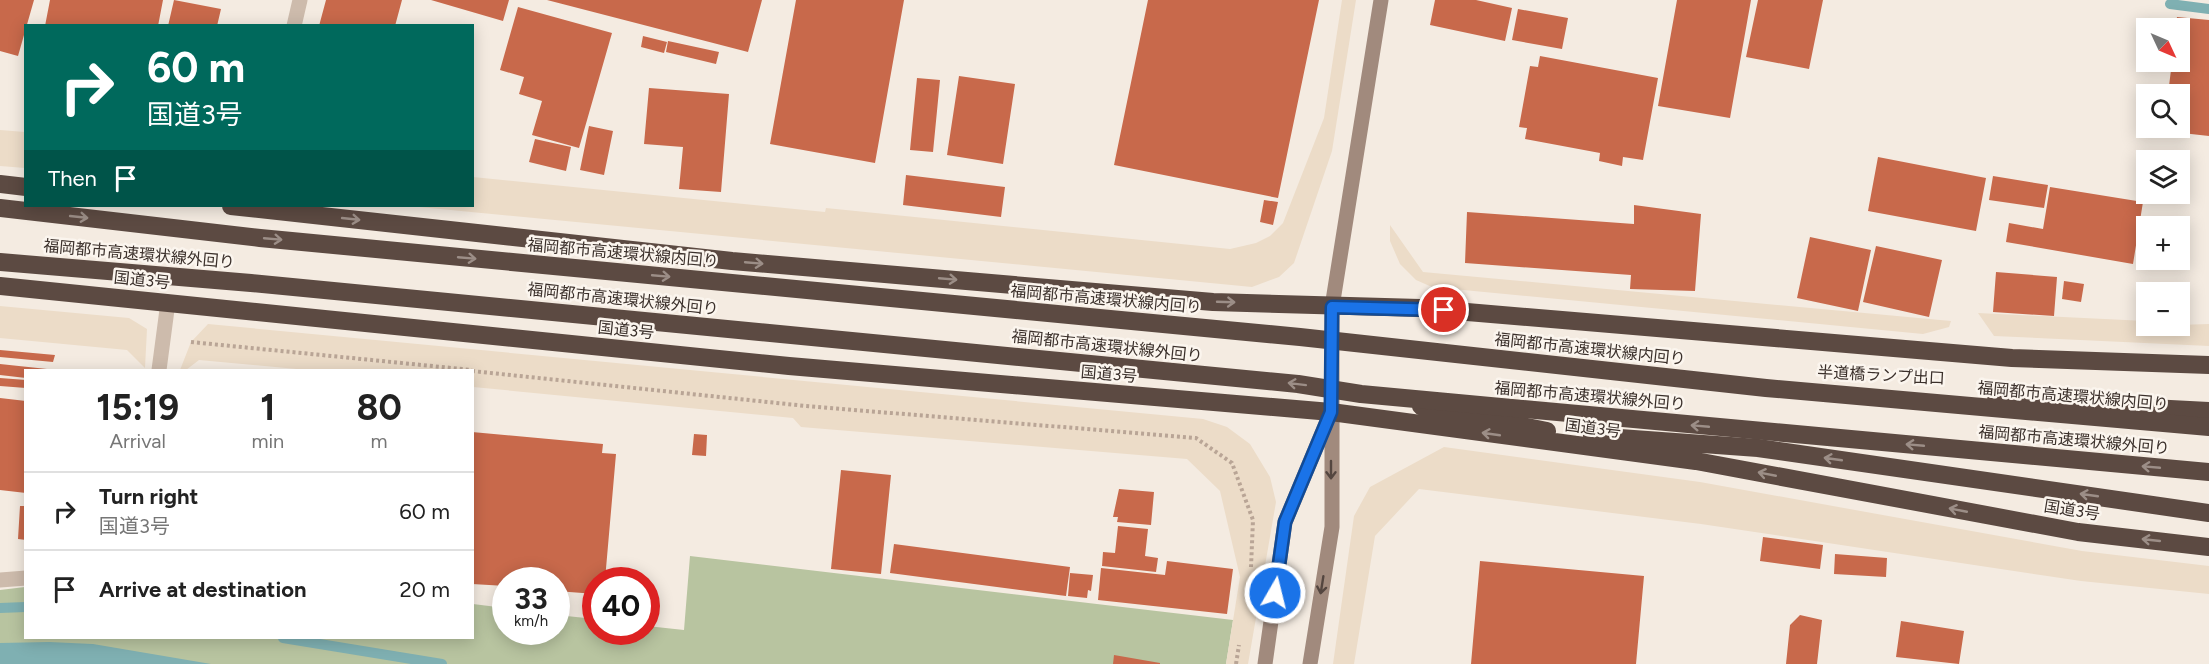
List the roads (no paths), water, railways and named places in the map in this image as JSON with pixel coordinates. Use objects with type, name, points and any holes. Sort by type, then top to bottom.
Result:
[{"type":"highway","points":[[0,184],[24,187]]},
{"type":"highway","points":[[255,207],[732,261],[1213,302],[1420,308],[2012,358],[2209,365]]},
{"type":"highway","name":"福岡都市高速環状線内回り","points":[[0,208],[260,238],[1312,339],[1766,388],[2209,427]]},
{"type":"highway","name":"福岡都市高速環状線外回り","points":[[0,261],[1275,382],[1361,394],[2209,472]]},
{"type":"highway","name":"国道3号","points":[[0,286],[789,366],[1331,412],[1696,461],[2078,532],[2209,547]]},
{"type":"highway","name":"半道橋ランプ出口","points":[[1766,388],[2209,411]]},
{"type":"highway","points":[[1361,394],[1568,435],[1758,448],[2209,513]]},
{"type":"street","points":[[294,24],[300,0]]},
{"type":"street","points":[[1310,664],[1332,527],[1332,307],[1381,0]]},
{"type":"street","points":[[159,369],[168,302]]},
{"type":"street","points":[[1265,664],[1285,522],[1331,412]]},
{"type":"street","points":[[0,580],[24,578]]},
{"type":"water","points":[[0,643],[93,644],[211,664],[0,664]]},
{"type":"waterway","points":[[2170,4],[2209,9]]},
{"type":"waterway","points":[[0,608],[24,607]]},
{"type":"waterway","points":[[289,639],[442,664]]}]
